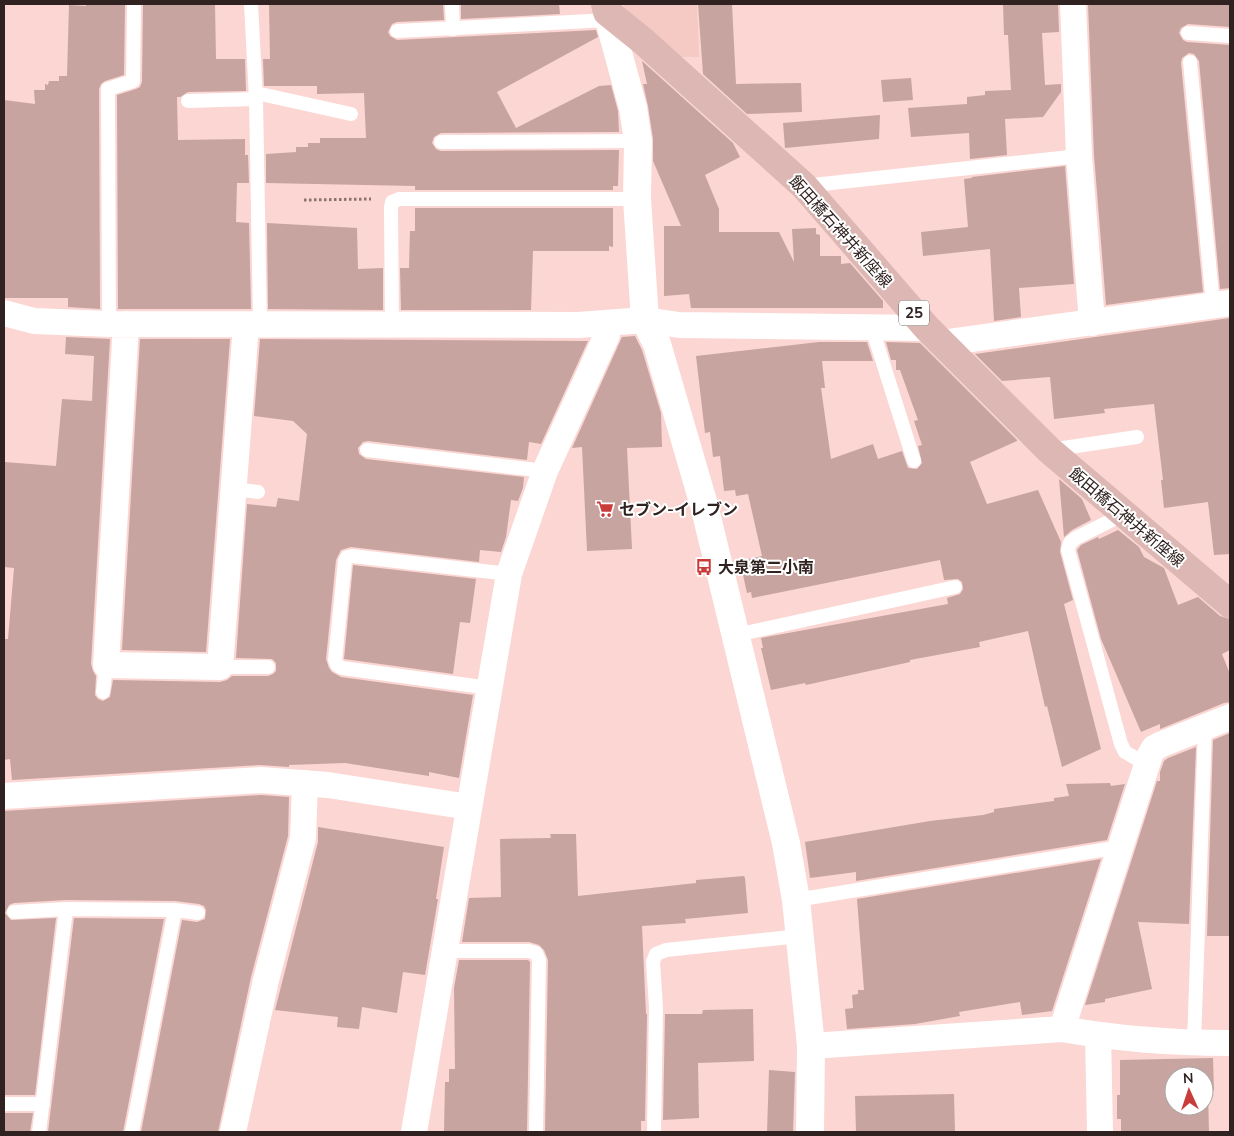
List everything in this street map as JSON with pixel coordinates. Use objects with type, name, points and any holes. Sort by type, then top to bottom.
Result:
[{"type":"main road","name":"飯田橋石神井新座線","points":[[607,12],[643,41],[804,186],[935,336],[1049,450],[1230,604]]},
{"type":"street","points":[[1073,4],[1079,156],[1092,323]]},
{"type":"street","points":[[607,12],[633,108],[638,141],[637,199],[645,320],[657,344],[704,505],[784,834],[796,900],[811,1046],[810,1132]]},
{"type":"street","points":[[4,313],[34,321],[118,324],[392,326],[607,324],[645,320],[679,325],[872,328],[935,336],[1092,323],[1222,304]]},
{"type":"street","points":[[118,324],[106,664],[220,667],[246,490],[253,325]]},
{"type":"street","points":[[414,1132],[509,574],[545,471],[607,336],[607,324]]},
{"type":"street","points":[[1062,1030],[1146,764],[1154,748],[1230,717]]},
{"type":"street","points":[[4,796],[261,780],[328,785],[469,808]]},
{"type":"street","points":[[233,1132],[266,980],[303,838],[305,783]]},
{"type":"street","points":[[811,1046],[1062,1030],[1098,1036],[1194,1043],[1230,1043]]},
{"type":"street","points":[[1098,1036],[1100,1132]]},
{"type":"lane","points":[[118,324],[108,89],[133,81],[134,4]]},
{"type":"lane","points":[[251,4],[256,96],[253,325]]},
{"type":"lane","points":[[452,4],[453,29]]},
{"type":"lane","points":[[397,31],[453,29],[607,12]]},
{"type":"lane","points":[[1188,33],[1230,36]]},
{"type":"lane","points":[[1190,62],[1222,304]]},
{"type":"lane","points":[[188,101],[256,96],[351,114]]},
{"type":"lane","points":[[441,142],[638,141]]},
{"type":"lane","points":[[804,186],[1079,156]]},
{"type":"lane","points":[[392,326],[392,202],[399,199],[637,199]]},
{"type":"lane","points":[[872,328],[914,461]]},
{"type":"lane","points":[[1049,450],[1137,437]]},
{"type":"lane","points":[[367,450],[545,471]]},
{"type":"lane","points":[[1124,514],[1076,538],[1070,543],[1068,550],[1121,744],[1125,752],[1146,764]]},
{"type":"lane","points":[[490,688],[342,668],[337,665],[335,660],[345,561],[347,557],[352,556],[509,574]]},
{"type":"lane","points":[[736,635],[955,586]]},
{"type":"lane","points":[[104,692],[106,664]]},
{"type":"lane","points":[[220,667],[268,667]]},
{"type":"lane","points":[[1194,1043],[1205,727]]},
{"type":"lane","points":[[796,900],[1120,847]]},
{"type":"lane","points":[[38,1132],[66,909]]},
{"type":"lane","points":[[14,912],[66,909],[175,910],[198,913]]},
{"type":"lane","points":[[132,1132],[175,910]]},
{"type":"lane","points":[[654,1132],[656,1007],[653,962],[656,954],[666,950],[800,936]]},
{"type":"lane","points":[[445,951],[529,951],[536,953],[539,960],[536,1132]]},
{"type":"lane","points":[[4,1104],[43,1104]]},
{"type":"path","points":[[304,200],[384,199],[392,202]]},
{"type":"shaded area","points":[[623,4],[697,4],[699,57],[678,57],[625,11]]},
{"type":"building","points":[[86,4],[125,4],[124,75],[105,81],[99,89],[100,309],[68,307],[68,298],[4,298],[4,100],[35,104],[34,90],[45,90],[45,84],[48,85],[49,81],[59,81],[59,76],[67,76],[69,5],[86,6]]},
{"type":"building","points":[[143,4],[215,4],[216,59],[245,59],[246,91],[188,92],[177,97],[178,140],[245,139],[245,155],[248,155],[249,183],[237,183],[236,222],[249,223],[251,309],[118,309],[117,95],[140,87],[142,82]]},
{"type":"building","points":[[269,4],[443,4],[444,20],[397,22],[392,24],[388,32],[390,36],[397,40],[596,30],[598,37],[497,92],[516,128],[599,86],[611,85],[618,111],[619,132],[441,133],[434,137],[432,143],[436,149],[441,151],[619,150],[618,186],[613,186],[613,190],[415,190],[415,186],[266,183],[266,154],[296,152],[296,147],[308,147],[308,143],[320,143],[320,138],[366,138],[364,93],[317,94],[317,86],[264,86],[263,59],[270,59]]},
{"type":"building","points":[[461,4],[559,4],[560,14],[461,19]]},
{"type":"building","points":[[698,4],[732,4],[736,84],[801,83],[802,112],[747,114],[703,74]]},
{"type":"building","points":[[1003,4],[1058,4],[1059,32],[1042,33],[1045,85],[1061,84],[1061,92],[1043,117],[1005,119],[1007,155],[970,159],[969,133],[911,137],[908,108],[967,104],[967,97],[985,95],[985,91],[1011,90],[1008,35],[1004,35]]},
{"type":"building","points":[[1088,4],[1230,4],[1230,27],[1188,24],[1181,28],[1179,33],[1183,40],[1187,42],[1230,45],[1230,288],[1220,289],[1199,61],[1194,54],[1189,53],[1182,58],[1181,63],[1203,292],[1106,305],[1094,155]]},
{"type":"building","points":[[642,61],[733,143],[740,157],[705,175],[719,209],[719,232],[779,232],[794,262],[792,229],[816,228],[816,234],[820,235],[820,256],[841,256],[841,264],[850,263],[883,301],[883,308],[691,308],[689,294],[664,296],[664,226],[681,226],[653,161],[653,139],[643,84],[647,84]]},
{"type":"building","points":[[911,78],[913,100],[883,102],[881,80]]},
{"type":"building","points":[[880,115],[879,139],[785,148],[783,123]]},
{"type":"building","points":[[1065,166],[1074,284],[1019,288],[1021,317],[994,321],[990,249],[923,256],[921,232],[968,227],[964,179]]},
{"type":"building","points":[[415,208],[613,208],[613,247],[609,246],[609,251],[533,251],[531,310],[401,310],[400,268],[409,268],[410,231],[415,231]]},
{"type":"building","points":[[267,223],[357,228],[358,269],[383,268],[383,310],[268,309]]},
{"type":"building","points":[[1230,318],[1230,554],[1214,555],[1208,502],[1164,508],[1161,480],[1163,480],[1154,404],[1104,409],[1105,413],[1054,419],[1050,377],[1002,381],[975,354]]},
{"type":"building","points":[[635,336],[642,350],[661,413],[662,447],[627,448],[632,549],[587,551],[582,447],[572,448],[622,337]]},
{"type":"building","points":[[66,337],[110,339],[91,664],[96,676],[95,695],[103,701],[110,697],[113,680],[220,682],[232,676],[268,676],[276,671],[276,663],[272,659],[236,658],[247,504],[276,507],[278,498],[299,501],[307,434],[293,421],[254,416],[260,339],[588,341],[541,444],[529,442],[527,460],[368,441],[363,442],[358,448],[359,454],[366,459],[524,477],[523,488],[518,501],[511,500],[506,537],[501,552],[480,550],[479,562],[351,547],[341,550],[336,560],[326,659],[329,668],[341,677],[473,695],[459,778],[429,772],[429,776],[345,763],[289,765],[289,767],[260,765],[12,780],[10,759],[4,760],[4,639],[8,639],[14,568],[4,567],[4,462],[56,466],[62,399],[92,401],[94,356],[65,354]]},
{"type":"building","points":[[140,339],[230,339],[206,652],[122,650]]},
{"type":"building","points":[[819,342],[867,342],[873,361],[822,361],[825,388],[821,388],[831,459],[873,444],[878,459],[902,451],[908,468],[917,469],[922,463],[918,446],[922,445],[914,421],[918,420],[900,370],[896,370],[896,360],[891,360],[886,342],[920,343],[1017,440],[970,462],[987,504],[1038,490],[1061,542],[1060,552],[1073,600],[1064,604],[1101,749],[1062,767],[1047,706],[1045,707],[1028,631],[979,642],[980,647],[910,660],[910,662],[806,685],[805,683],[771,690],[761,648],[763,648],[761,638],[948,604],[947,598],[960,594],[963,589],[962,582],[958,579],[944,580],[940,560],[752,598],[751,592],[747,593],[740,561],[762,556],[748,494],[736,496],[735,490],[724,491],[720,456],[713,457],[710,432],[705,433],[696,356]]},
{"type":"building","points":[[1059,479],[1082,499],[1091,520],[1072,530],[1064,537]]},
{"type":"building","points":[[1118,530],[1139,547],[1144,557],[1164,568],[1178,605],[1198,597],[1220,616],[1230,619],[1230,650],[1222,654],[1230,674],[1230,702],[1160,729],[1160,724],[1141,732],[1101,639],[1077,550],[1081,545]]},
{"type":"building","points":[[353,565],[476,579],[470,623],[460,622],[453,674],[344,659]]},
{"type":"building","points":[[1230,733],[1230,936],[1207,936],[1213,740]]},
{"type":"building","points":[[1196,747],[1189,924],[1138,922],[1152,989],[1105,999],[1105,1002],[1085,1005],[1157,781],[1160,781],[1160,772],[1164,761]]},
{"type":"building","points":[[1110,783],[1111,786],[1125,784],[1107,840],[856,881],[856,872],[810,878],[805,842],[930,821],[983,815],[994,812],[994,809],[1054,801],[1054,798],[1069,796],[1066,784]]},
{"type":"building","points":[[261,795],[289,797],[288,836],[251,977],[218,1132],[141,1132],[182,920],[197,922],[205,919],[206,910],[204,906],[199,904],[175,901],[66,900],[14,903],[9,905],[5,913],[11,920],[56,918],[35,1095],[4,1095],[4,811]]},
{"type":"building","points":[[318,827],[444,847],[436,899],[438,899],[425,975],[403,972],[397,1013],[362,1007],[359,1029],[337,1027],[338,1017],[275,1010],[318,842]]},
{"type":"building","points":[[550,834],[576,834],[578,896],[696,883],[696,880],[744,876],[745,878],[748,913],[685,919],[686,923],[642,926],[647,1014],[645,1121],[641,1121],[641,1132],[545,1132],[548,960],[544,950],[539,945],[529,942],[462,942],[469,898],[501,897],[500,839],[551,838]]},
{"type":"building","points":[[1101,859],[1052,1011],[1022,1015],[1020,1002],[959,1012],[960,1016],[915,1024],[847,1029],[845,1009],[853,1008],[852,995],[858,994],[858,990],[864,990],[857,899]]},
{"type":"building","points":[[74,918],[164,919],[123,1132],[48,1132]]},
{"type":"building","points":[[459,960],[528,960],[530,962],[527,1132],[444,1132],[445,1082],[449,1082],[449,1069],[455,1069],[454,988]]},
{"type":"building","points":[[753,1009],[754,1061],[698,1063],[699,1118],[663,1120],[665,1014],[702,1014],[703,1010]]},
{"type":"building","points":[[1213,1058],[1213,1066],[1164,1066],[1164,1116],[1209,1116],[1209,1132],[1121,1132],[1121,1119],[1117,1119],[1117,1095],[1120,1095],[1120,1060]]},
{"type":"building","points":[[769,1070],[795,1072],[793,1132],[767,1132]]},
{"type":"building","points":[[954,1094],[955,1132],[856,1132],[855,1096]]},
{"type":"building","points":[[4,1113],[33,1113],[30,1132],[4,1132]]},
{"type":"place","name":"セブン-イレブン","points":[[605,509]]},
{"type":"place","name":"大泉第二小南","points":[[704,567]]}]
